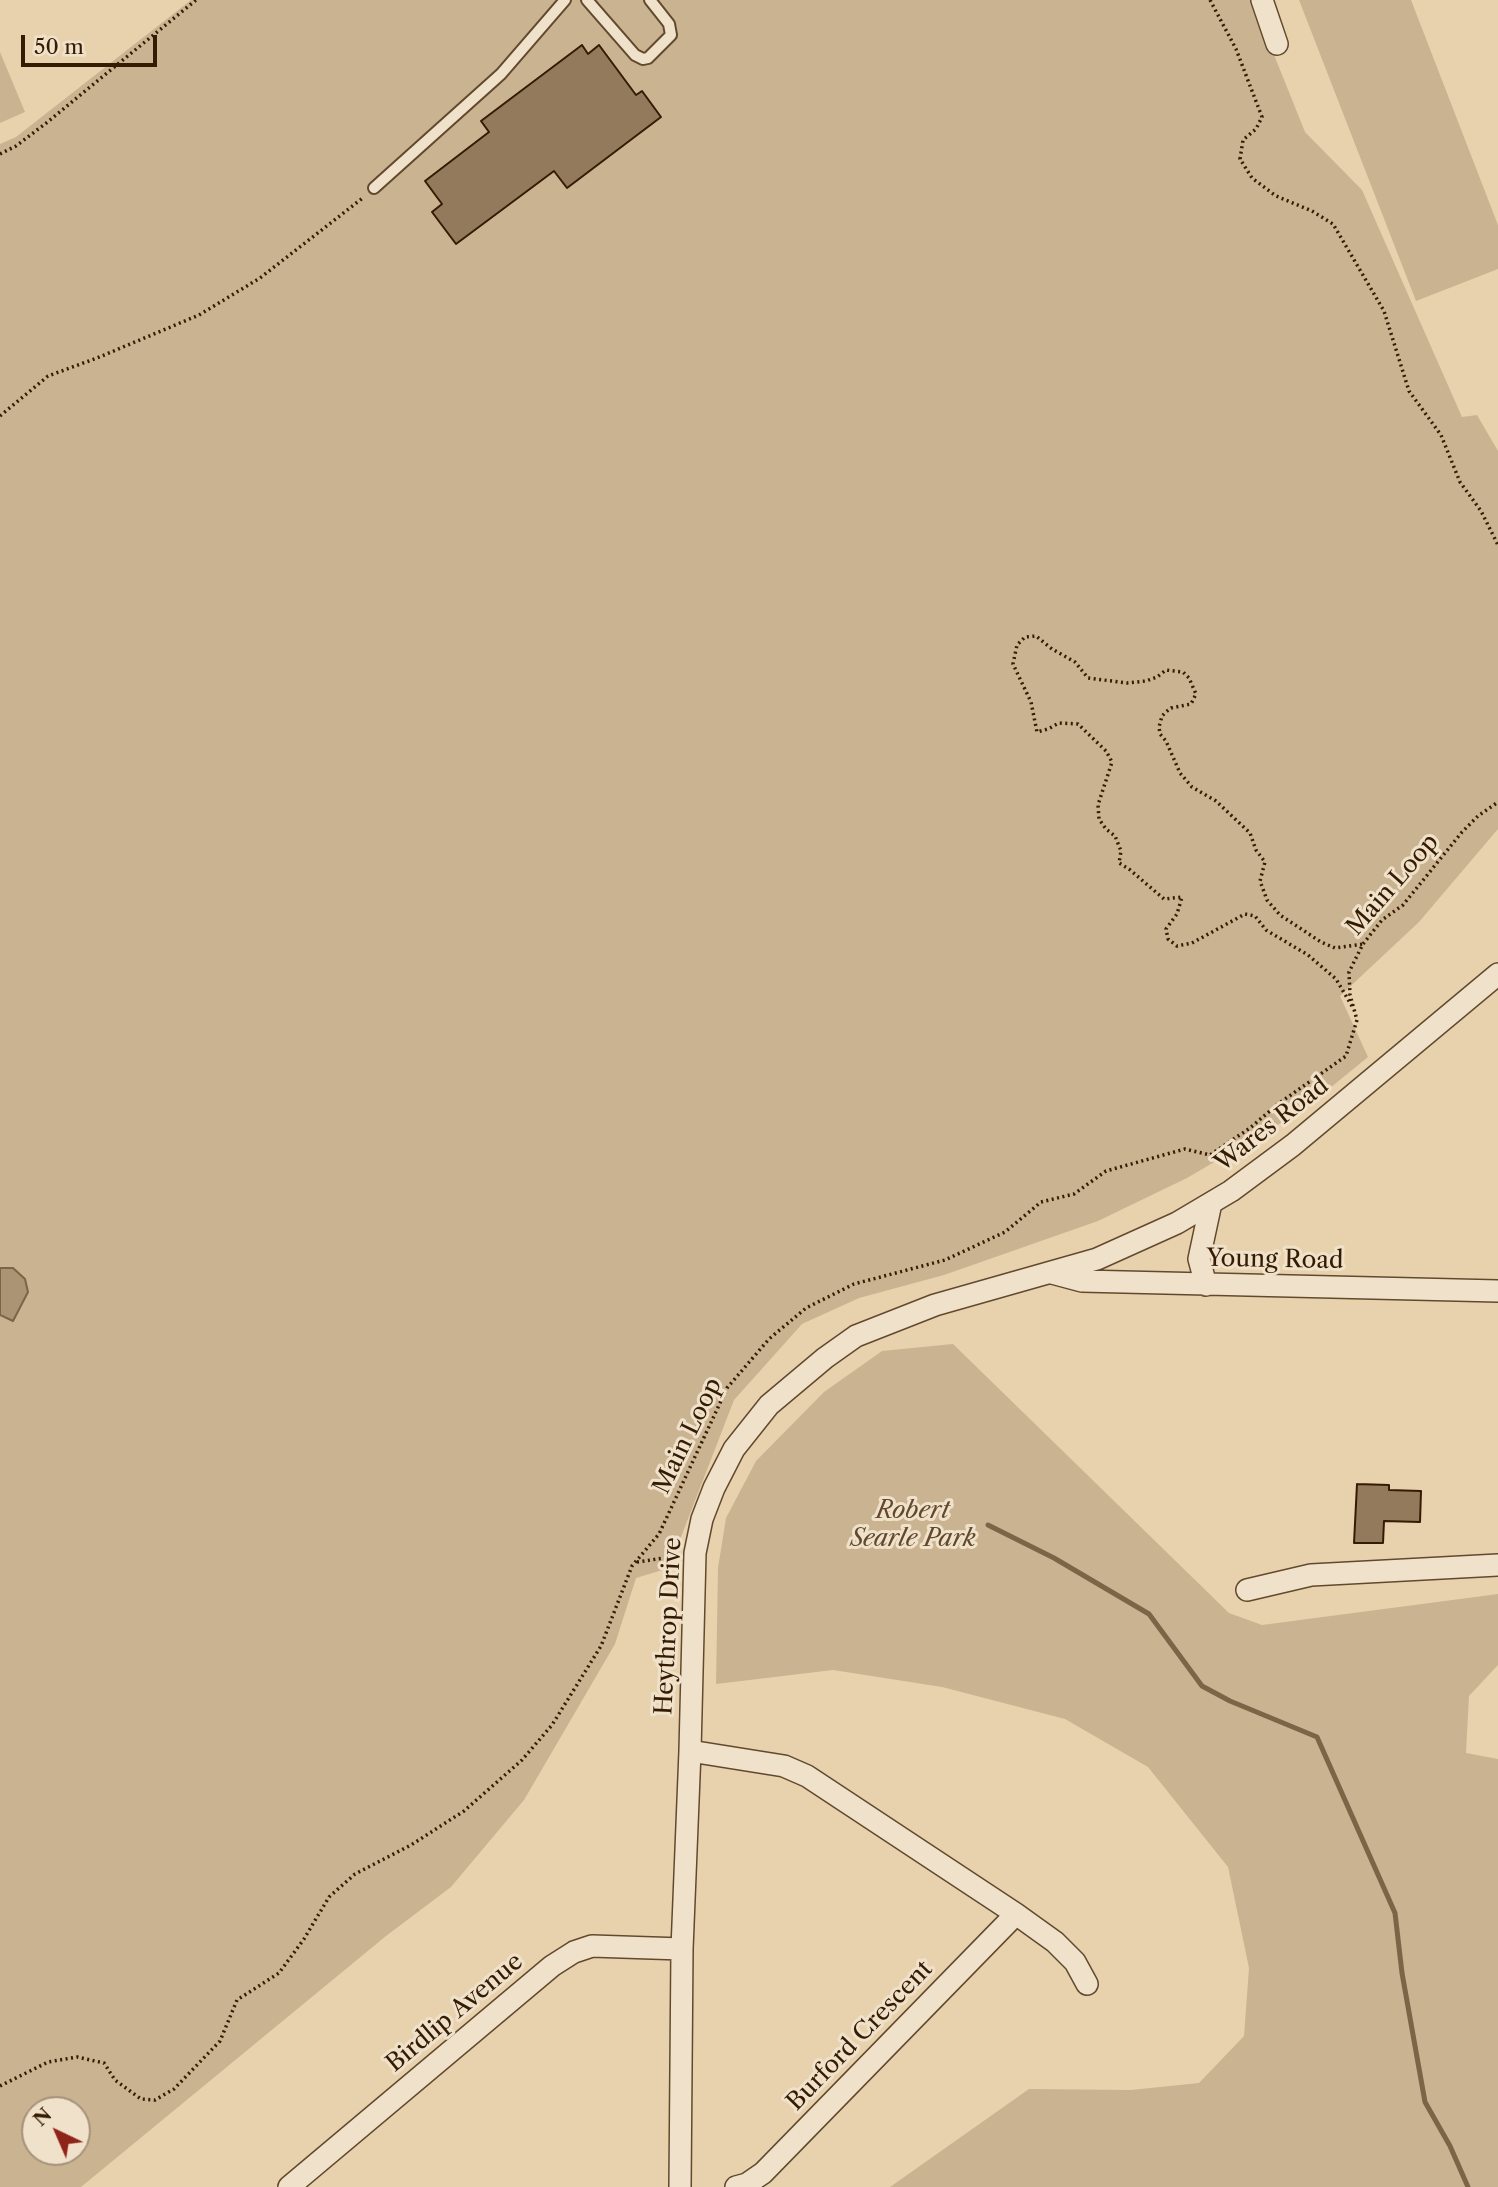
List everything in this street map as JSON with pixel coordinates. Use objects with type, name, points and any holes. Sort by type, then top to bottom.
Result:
[{"type":"street","points":[[1262,0],[1277,44]]},
{"type":"street","name":"Wares Road","points":[[1052,1273],[1136,1243],[1177,1223],[1258,1173],[1498,974]]},
{"type":"street","points":[[1206,1285],[1199,1259],[1211,1203]]},
{"type":"street","name":"Young Road","points":[[1052,1273],[1082,1281],[1498,1291]]},
{"type":"street","name":"Heythrop Drive","points":[[680,2187],[682,1949],[695,1553],[702,1520],[714,1488],[734,1449],[769,1405],[856,1336],[935,1305],[1052,1273]]},
{"type":"street","points":[[1247,1590],[1311,1576],[1498,1565]]},
{"type":"street","points":[[690,1751],[784,1766],[807,1776],[1055,1942],[1075,1962],[1087,1984]]},
{"type":"street","name":"Burford Crescent","points":[[736,2187],[747,2184],[764,2172],[1016,1914]]},
{"type":"street","name":"Birdlip Avenue","points":[[289,2187],[552,1966],[574,1952],[592,1946],[682,1949]]},
{"type":"lane","points":[[374,188],[501,74],[565,0]]},
{"type":"lane","points":[[587,0],[635,55],[643,59],[648,58],[671,35],[669,24],[650,0]]},
{"type":"path","points":[[0,154],[16,146],[45,124],[196,0]]},
{"type":"path","points":[[1210,0],[1236,49],[1262,117],[1256,129],[1243,140],[1240,159],[1252,178],[1276,196],[1312,211],[1333,224],[1384,311],[1409,391],[1441,435],[1460,482],[1481,511],[1498,545]]},
{"type":"path","points":[[0,416],[48,376],[199,316],[260,278],[322,232],[374,188]]},
{"type":"path","points":[[1355,1011],[1336,979],[1308,955],[1266,930],[1255,916],[1245,915],[1192,943],[1177,946],[1168,939],[1166,929],[1177,914],[1182,897],[1164,899],[1119,863],[1121,851],[1115,836],[1099,819],[1098,805],[1112,762],[1107,751],[1078,724],[1059,723],[1037,732],[1031,702],[1013,664],[1017,645],[1025,637],[1036,636],[1052,649],[1076,662],[1088,678],[1146,681],[1166,670],[1183,672],[1189,678],[1196,694],[1191,704],[1171,708],[1166,712],[1159,727],[1180,773],[1192,787],[1216,801],[1250,833],[1256,850],[1265,862],[1261,881],[1267,900],[1280,915],[1335,948],[1363,944]]},
{"type":"path","name":"Main Loop","points":[[0,2085],[48,2062],[77,2057],[104,2063],[115,2080],[141,2099],[155,2100],[174,2089],[220,2041],[237,2000],[279,1973],[329,1897],[355,1874],[411,1845],[464,1811],[522,1760],[552,1726],[601,1646],[635,1563],[659,1534],[727,1388],[769,1339],[806,1307],[854,1284],[945,1260],[1005,1232],[1041,1202],[1074,1194],[1106,1171],[1185,1149],[1210,1155],[1250,1128],[1278,1104],[1346,1056],[1357,1020],[1350,995],[1349,972],[1363,944],[1382,920],[1403,905],[1462,832],[1498,802]]},
{"type":"path","points":[[635,1563],[695,1553]]},
{"type":"green space","points":[[191,0],[1252,0],[1305,132],[1362,190],[1462,417],[1477,415],[1498,451],[1498,829],[1419,922],[1340,996],[1368,1057],[1303,1110],[1187,1178],[1098,1221],[944,1275],[859,1298],[802,1324],[734,1400],[669,1568],[636,1578],[615,1644],[524,1800],[451,1887],[386,1936],[81,2187],[0,2187],[0,144],[16,137]]},
{"type":"green space","points":[[1299,0],[1411,0],[1498,225],[1498,269],[1416,301]]},
{"type":"green space","points":[[0,52],[25,112],[0,123]]},
{"type":"green space","name":"Robert Searle Park","points":[[953,1344],[1229,1613],[1262,1625],[1498,1594],[1498,1665],[1469,1696],[1466,1753],[1498,1759],[1498,2187],[890,2187],[1029,2089],[1131,2090],[1199,2083],[1244,2036],[1249,1968],[1228,1867],[1148,1767],[1065,1719],[942,1687],[833,1670],[716,1684],[718,1568],[726,1518],[756,1461],[824,1392],[882,1351]]},
{"type":"shaded area","points":[[0,1268],[13,1268],[25,1279],[28,1292],[13,1321],[0,1315]]},
{"type":"building","points":[[582,45],[588,54],[599,45],[636,95],[642,91],[661,117],[567,188],[554,171],[456,244],[432,212],[442,204],[425,181],[489,132],[481,121]]},
{"type":"building","points":[[1357,1484],[1389,1485],[1389,1490],[1421,1491],[1420,1522],[1384,1521],[1383,1543],[1354,1543]]},
{"type":"waterway","points":[[988,1525],[1054,1558],[1149,1614],[1202,1686],[1230,1701],[1317,1737],[1395,1913],[1402,1973],[1425,2102],[1450,2146],[1468,2187]]}]
